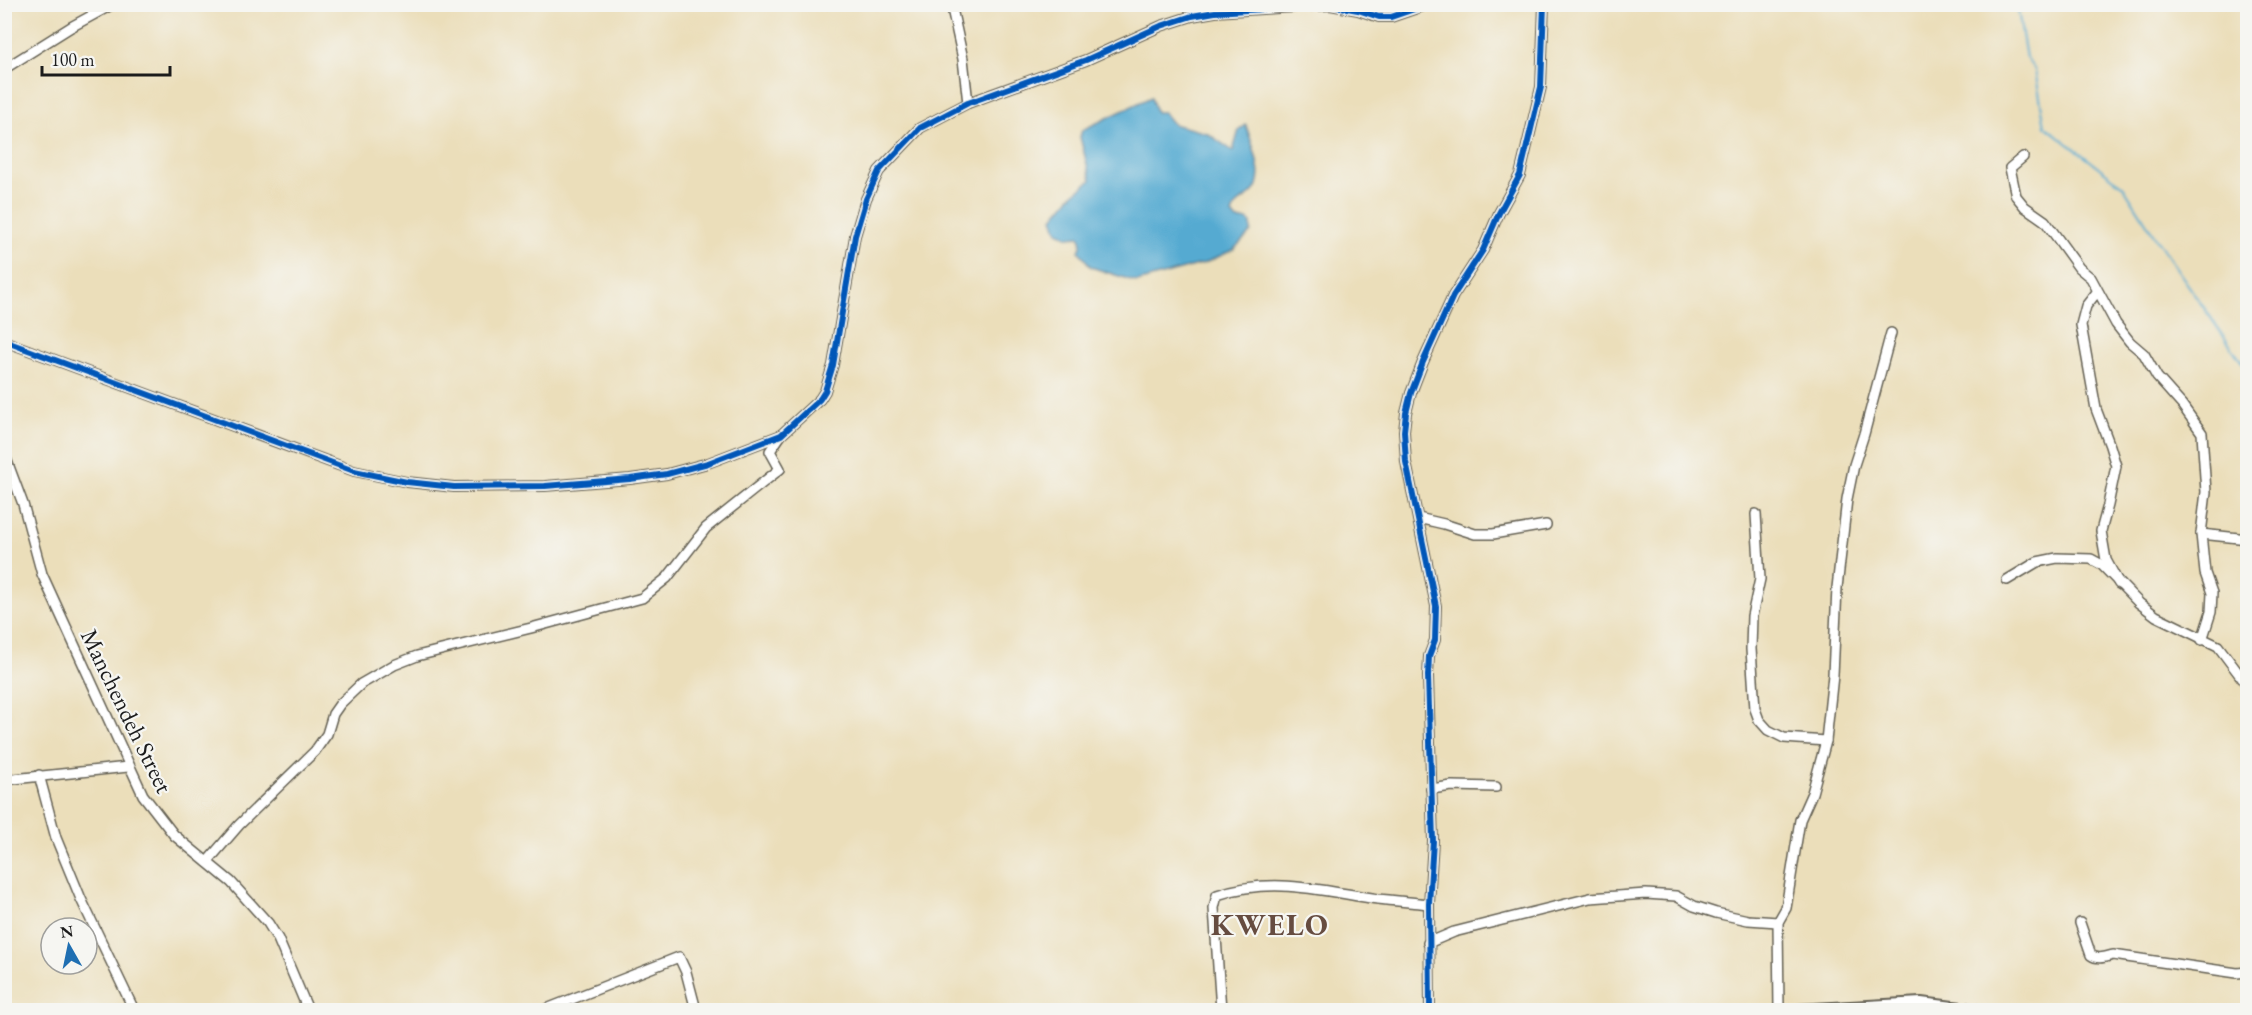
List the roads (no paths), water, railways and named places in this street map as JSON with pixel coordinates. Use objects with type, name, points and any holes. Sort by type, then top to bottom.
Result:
[{"type":"main road","points":[[1797,1011],[1921,1003],[1977,1011]]},
{"type":"street","points":[[4,69],[113,4]]},
{"type":"street","points":[[951,4],[963,58],[968,103]]},
{"type":"street","points":[[207,862],[240,825],[315,751],[327,734],[333,714],[361,684],[394,665],[417,656],[642,598],[667,578],[706,528],[780,469],[770,451],[781,435],[820,399],[825,391],[833,365],[855,236],[866,199],[879,171],[920,128],[968,103],[1086,60],[1161,26],[1192,16],[1215,12],[1330,5],[1358,10],[1378,17],[1391,17],[1429,4]]},
{"type":"street","points":[[1430,1011],[1428,943],[1433,841],[1428,676],[1429,656],[1435,640],[1436,606],[1406,462],[1404,431],[1411,393],[1423,362],[1453,296],[1483,250],[1499,213],[1520,175],[1542,87],[1544,4]]},
{"type":"street","points":[[2023,157],[2010,168],[2016,195],[2025,207],[2045,220],[2079,268],[2091,278],[2116,324],[2130,342],[2144,354],[2157,377],[2182,405],[2202,433],[2206,492],[2201,534],[2205,573],[2212,593],[2211,612],[2202,640]]},
{"type":"street","points":[[2097,292],[2086,306],[2081,325],[2096,409],[2116,466],[2101,531],[2106,560],[2119,584]]},
{"type":"street","points":[[1779,1011],[1778,922],[1786,908],[1800,820],[1812,793],[1826,741],[1833,675],[1837,588],[1847,499],[1854,465],[1891,333]]},
{"type":"street","points":[[4,340],[315,458],[354,471],[407,482],[454,487],[497,488],[630,479],[667,474],[708,463],[781,435]]},
{"type":"street","name":"Manchendeh Street","points":[[4,453],[23,504],[42,574],[129,767],[153,810],[174,835],[231,882],[268,922],[278,939],[308,1011]]},
{"type":"street","points":[[1756,514],[1760,579],[1752,616],[1751,638],[1755,710],[1759,720],[1768,730],[1784,738],[1826,741]]},
{"type":"street","points":[[1418,518],[1475,534],[1493,534],[1546,525]]},
{"type":"street","points":[[2201,534],[2247,539]]},
{"type":"street","points":[[2007,580],[2037,562],[2057,558],[2091,559],[2102,565],[2119,584],[2156,616],[2218,646],[2247,686]]},
{"type":"street","points":[[4,780],[129,767]]},
{"type":"street","points":[[39,775],[56,838],[81,899],[134,1011]]},
{"type":"street","points":[[1431,789],[1452,786],[1496,787]]},
{"type":"street","points":[[1221,1011],[1214,908],[1217,895],[1238,888],[1304,886],[1379,899],[1429,904]]},
{"type":"street","points":[[1428,943],[1454,932],[1590,898],[1646,894],[1676,896],[1694,906],[1748,920],[1778,922]]},
{"type":"street","points":[[2080,923],[2091,955],[2095,958],[2121,956],[2237,973],[2247,972]]},
{"type":"street","points":[[544,1011],[679,957],[686,972],[696,1011]]},
{"type":"water","points":[[1151,97],[1156,112],[1163,112],[1173,124],[1207,133],[1233,151],[1239,130],[1246,125],[1257,161],[1259,179],[1251,194],[1237,204],[1232,214],[1237,220],[1247,220],[1251,223],[1251,232],[1233,250],[1205,263],[1137,282],[1091,267],[1079,251],[1082,243],[1079,236],[1069,237],[1058,232],[1053,218],[1072,195],[1091,180],[1080,137],[1082,130]]},
{"type":"waterway","points":[[2017,4],[2026,58],[2035,70],[2045,126],[2123,186],[2161,246],[2248,371]]},
{"type":"district","name":"KWELO","points":[[1270,924]]}]
